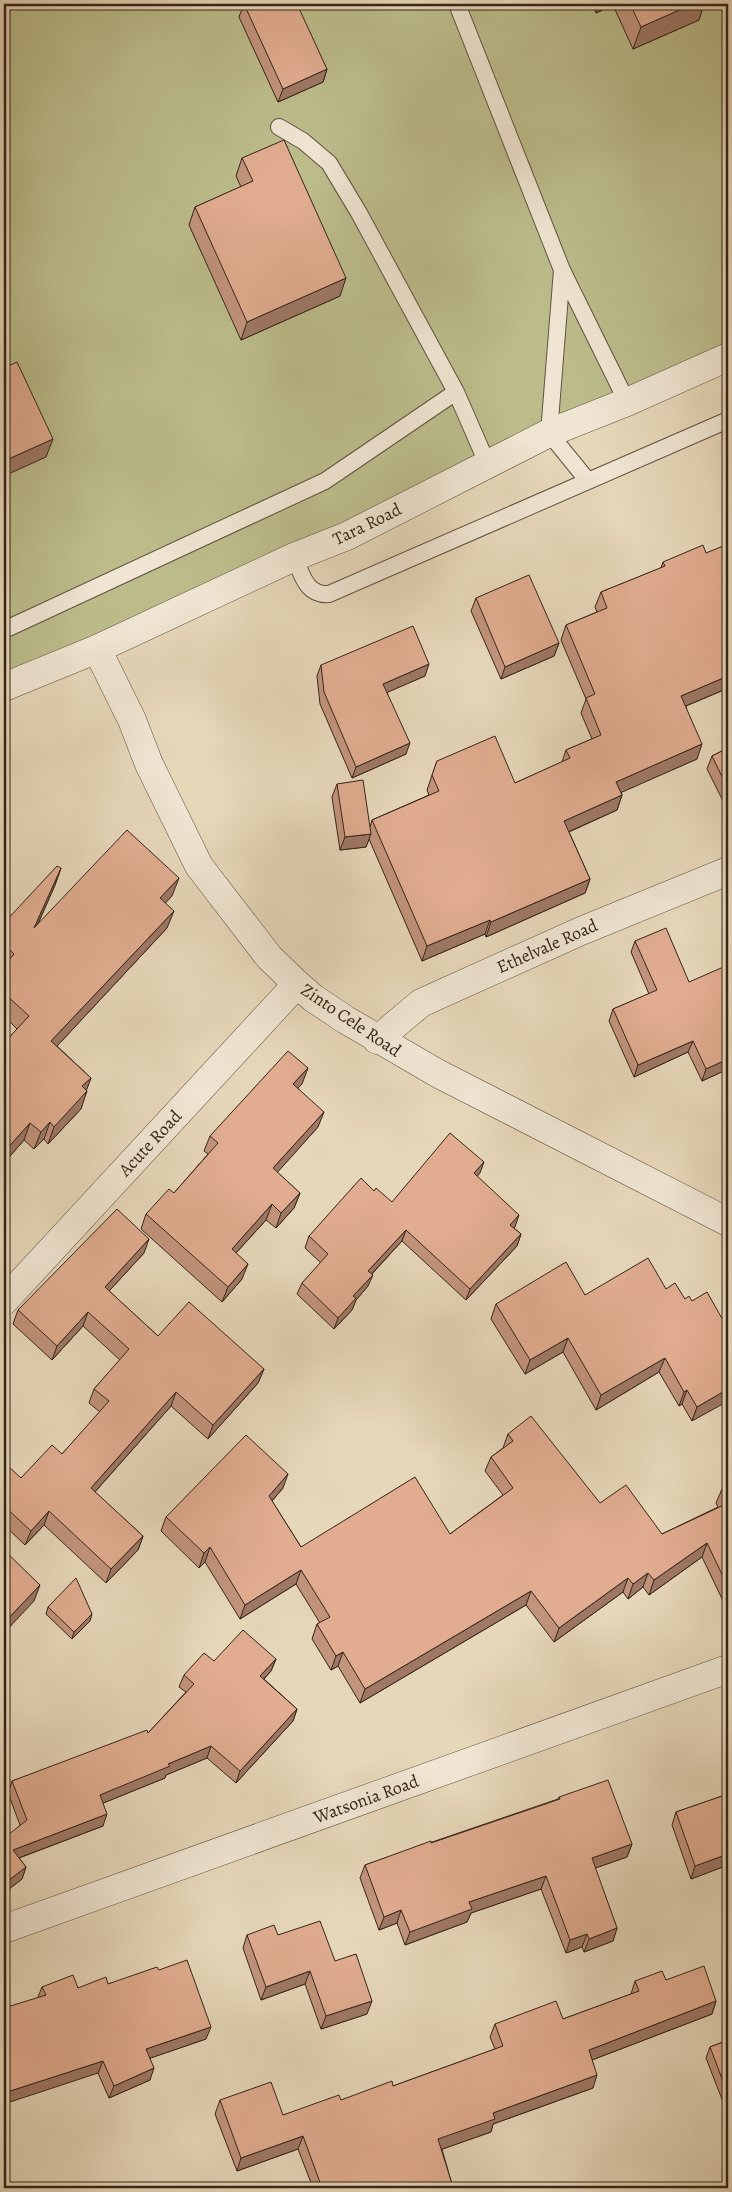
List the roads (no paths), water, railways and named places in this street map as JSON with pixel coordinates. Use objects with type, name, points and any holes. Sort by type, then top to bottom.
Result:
[{"type":"street","name":"Tara Road","points":[[4,687],[97,650],[294,557],[347,536],[549,433],[627,402],[728,357]]},
{"type":"street","name":"Zinto Cele Road","points":[[97,650],[198,866],[269,956],[297,984],[313,998],[377,1040],[437,1073],[728,1222]]},
{"type":"street","name":"Ethelvale Road","points":[[377,1040],[401,1019],[429,1000],[581,931],[728,871]]},
{"type":"street","name":"Acute Road","points":[[4,1301],[297,984]]},
{"type":"street","name":"Watsonia Road","points":[[4,1929],[728,1669]]},
{"type":"lane","points":[[457,4],[562,270],[627,402]]},
{"type":"lane","points":[[279,127],[303,141],[329,163],[359,212],[456,392],[487,463]]},
{"type":"lane","points":[[562,270],[549,433],[588,481]]},
{"type":"lane","points":[[4,630],[325,481],[456,392]]},
{"type":"lane","points":[[294,557],[308,588],[318,594],[328,594],[728,420]]}]
